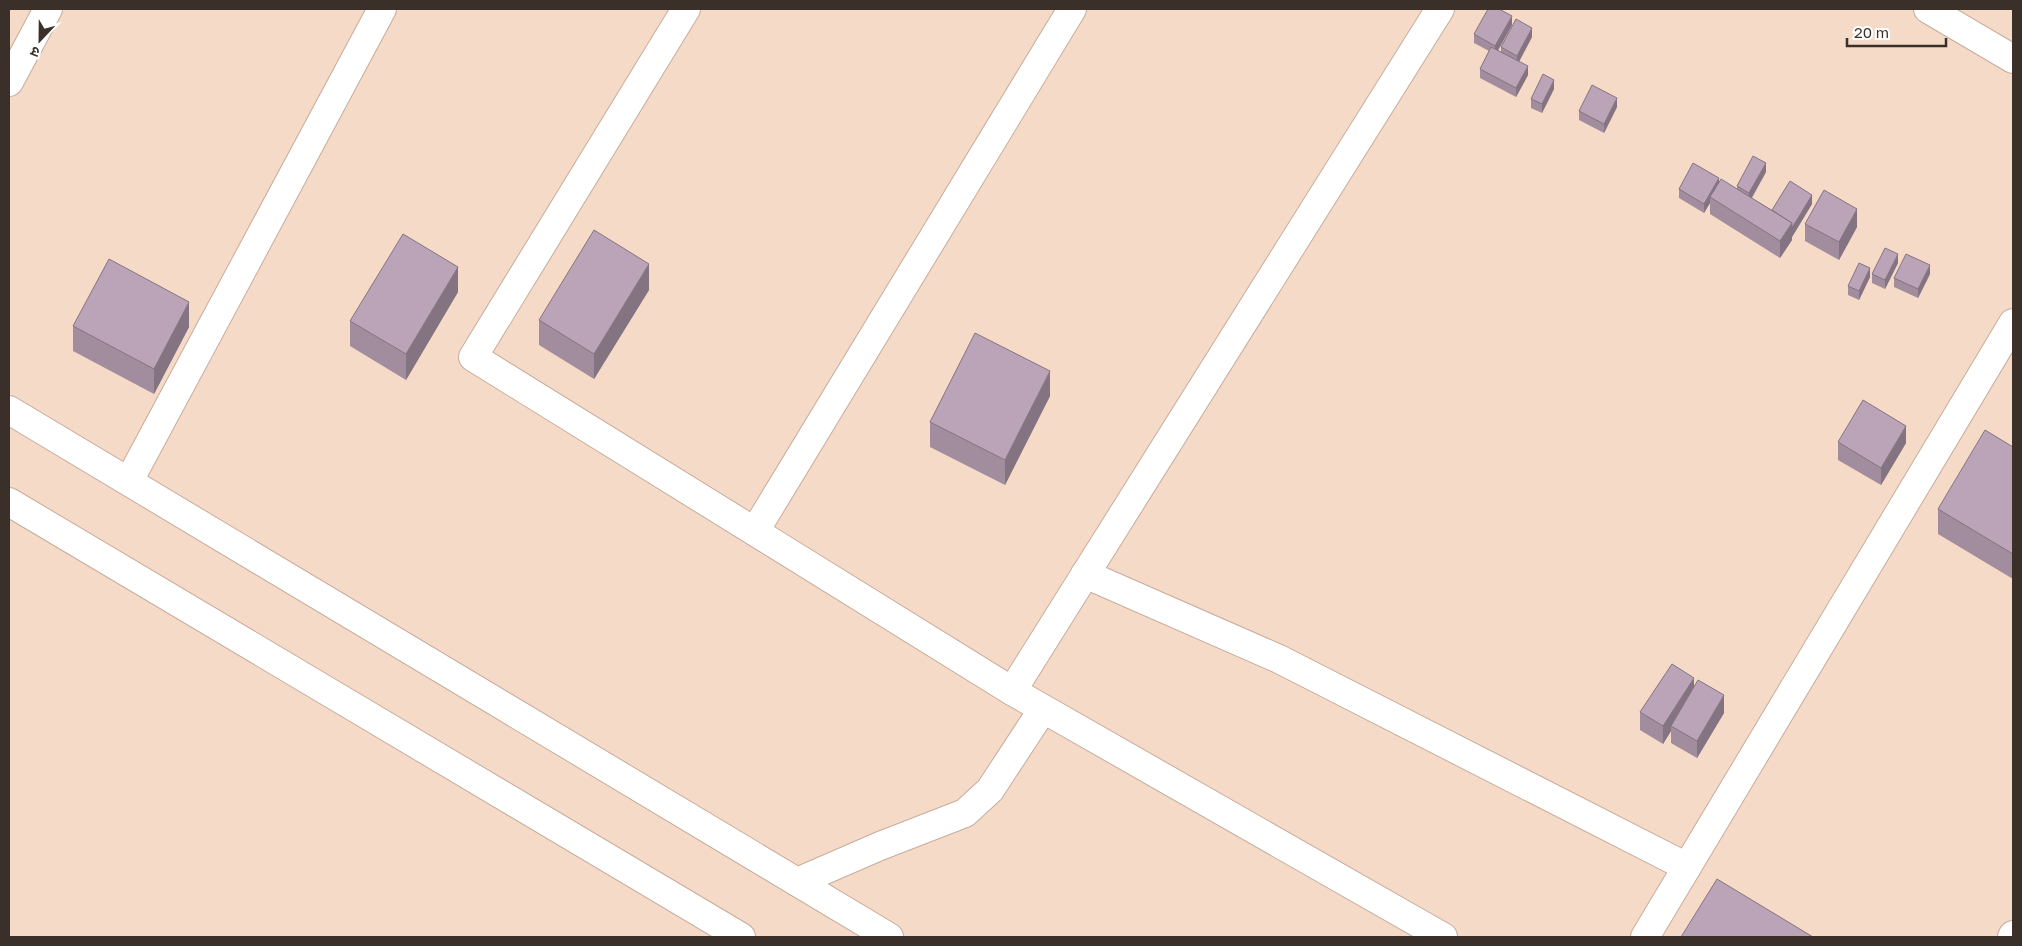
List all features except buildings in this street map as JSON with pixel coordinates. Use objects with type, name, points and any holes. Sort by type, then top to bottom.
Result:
[{"type":"street","points":[[9,82],[48,9]]},
{"type":"street","points":[[128,481],[382,9]]},
{"type":"street","points":[[686,9],[473,357],[1012,691],[1443,937]]},
{"type":"street","points":[[755,531],[1072,9]]},
{"type":"street","points":[[1012,691],[1440,9]]},
{"type":"street","points":[[1928,9],[2013,59]]},
{"type":"street","points":[[1645,937],[2013,323]]},
{"type":"street","points":[[9,410],[889,937]]},
{"type":"street","points":[[9,502],[742,937]]},
{"type":"street","points":[[1085,574],[1279,660],[1688,866]]},
{"type":"street","points":[[797,882],[880,846],[965,813],[990,790],[1043,709]]}]
